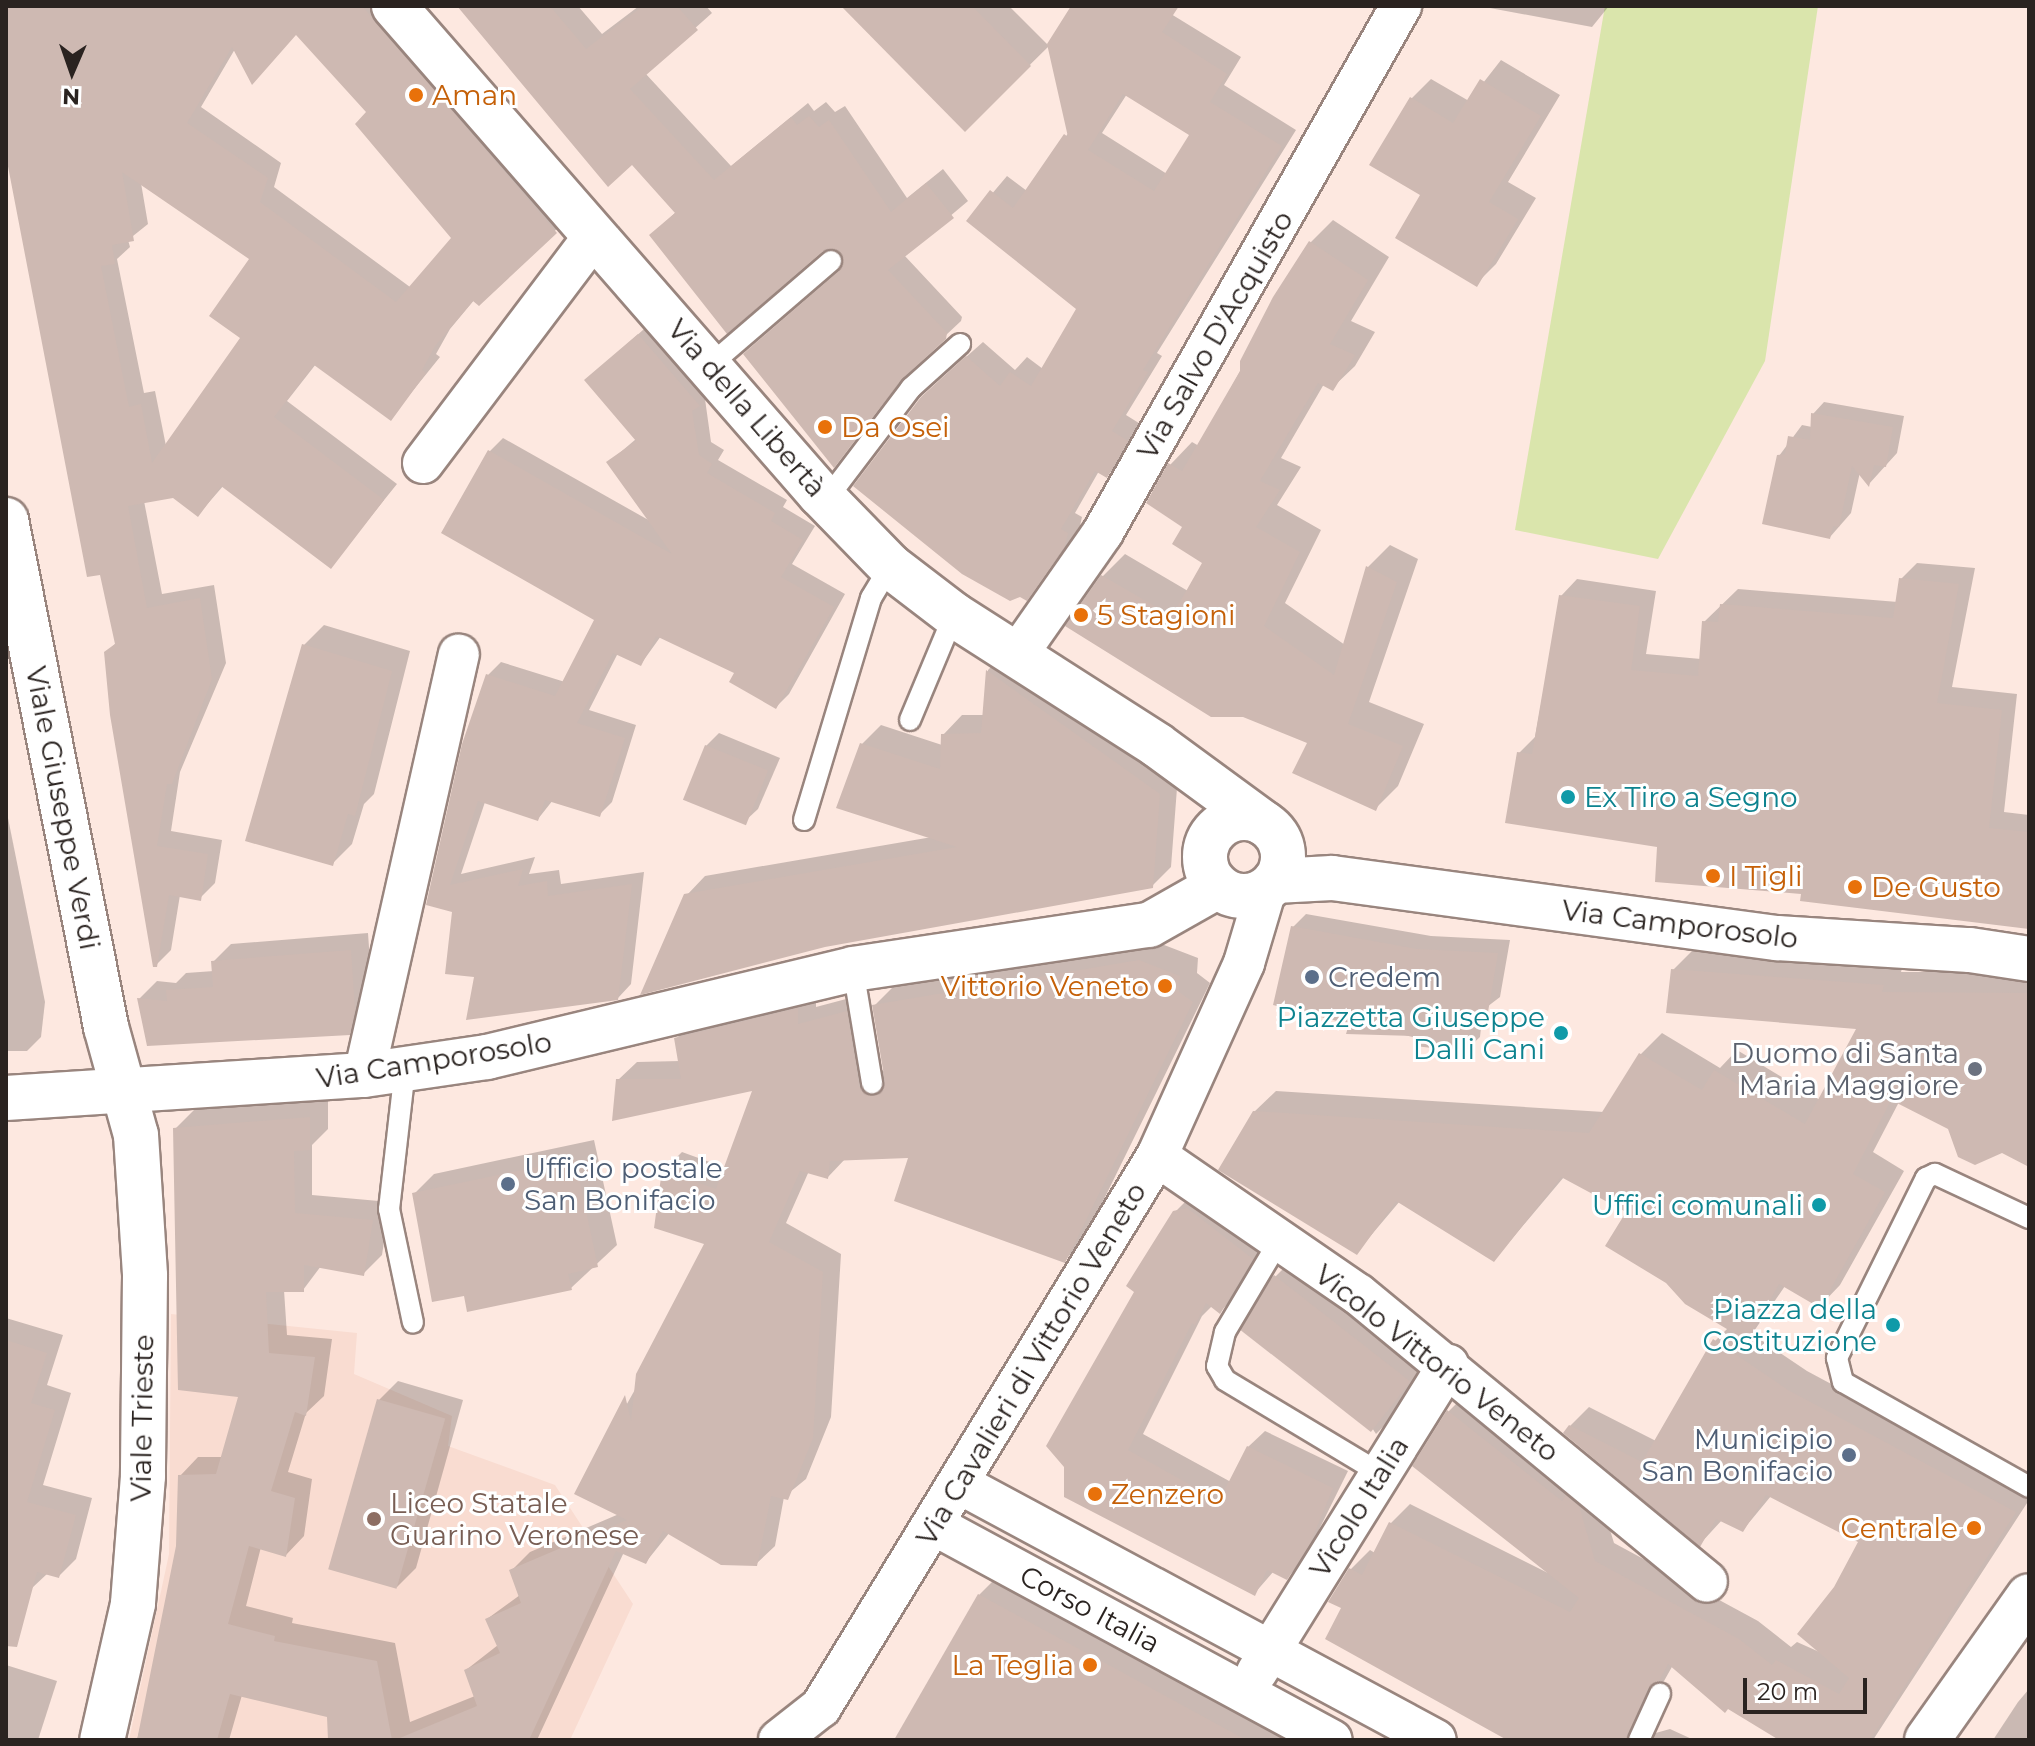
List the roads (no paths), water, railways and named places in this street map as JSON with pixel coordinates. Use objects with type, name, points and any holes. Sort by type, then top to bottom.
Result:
[{"type":"street","name":"Via della Libertà","points":[[394,6],[826,500],[890,566],[954,615],[1157,745],[1192,785],[1209,838],[1205,864],[1256,869]]},
{"type":"street","name":"Via Salvo D'Acquisto","points":[[1017,655],[1103,532],[1401,6]]},
{"type":"street","points":[[423,463],[595,235]]},
{"type":"street","name":"Viale Giuseppe Verdi","points":[[6,520],[106,1027],[125,1093]]},
{"type":"street","points":[[385,1072],[459,655]]},
{"type":"street","name":"Via della Libertà","points":[[1157,745],[1256,869]]},
{"type":"street","points":[[1209,838],[1229,821],[1254,819],[1256,869]]},
{"type":"street","name":"Via Camporosolo","points":[[6,1098],[125,1093],[385,1072],[487,1057],[641,1023],[853,969],[1149,925],[1256,869],[1777,938],[1970,950],[2029,959]]},
{"type":"street","name":"Via Cavalieri di Vittorio Veneto","points":[[779,1740],[821,1707],[960,1484],[1157,1156],[1244,963],[1256,869]]},
{"type":"street","name":"Viale Trieste","points":[[102,1740],[133,1604],[143,1476],[145,1276],[136,1135],[125,1093]]},
{"type":"street","name":"Vicolo Vittorio Veneto","points":[[1157,1156],[1358,1294],[1448,1365],[1707,1582]]},
{"type":"street","name":"Vicolo Italia","points":[[1269,1648],[1448,1365]]},
{"type":"street","name":"Corso Italia","points":[[960,1484],[1436,1740]]},
{"type":"street","name":"Corso Italia","points":[[934,1525],[1332,1740]]},
{"type":"street","points":[[1927,1740],[2029,1596]]},
{"type":"street","points":[[1247,1693],[1269,1648]]},
{"type":"lane","points":[[709,366],[831,261]]},
{"type":"lane","points":[[826,500],[911,388],[960,344]]},
{"type":"lane","points":[[804,820],[871,598],[890,566]]},
{"type":"lane","points":[[910,720],[954,615]]},
{"type":"lane","points":[[853,969],[872,1083]]},
{"type":"lane","points":[[385,1072],[389,1209],[413,1323]]},
{"type":"lane","points":[[2029,1218],[1935,1174],[1926,1178],[1837,1358],[1843,1382],[2029,1487]]},
{"type":"lane","points":[[1279,1241],[1225,1332],[1217,1366],[1235,1387],[1380,1473]]},
{"type":"lane","points":[[1639,1740],[1660,1694]]},
{"type":"place","name":"Aman","points":[[416,95]]},
{"type":"place","name":"Da Osei","points":[[825,427]]},
{"type":"place","name":"5 Stagioni","points":[[1081,615]]},
{"type":"place","name":"Ex Tiro a Segno","points":[[1568,797]]},
{"type":"place","name":"I Tigli","points":[[1713,876]]},
{"type":"place","name":"De Gusto","points":[[1855,887]]},
{"type":"place","name":"Credem","points":[[1312,977]]},
{"type":"place","name":"Vittorio Veneto","points":[[1165,986]]},
{"type":"place","name":"Piazzetta Giuseppe Dalli Cani","points":[[1561,1033]]},
{"type":"place","name":"Duomo di Santa Maria Maggiore","points":[[1975,1069]]},
{"type":"place","name":"Ufficio postale San Bonifacio","points":[[508,1184]]},
{"type":"place","name":"Uffici comunali","points":[[1819,1205]]},
{"type":"place","name":"Piazza della Costituzione","points":[[1893,1325]]},
{"type":"place","name":"Municipio San Bonifacio","points":[[1849,1455]]},
{"type":"place","name":"Zenzero","points":[[1095,1494]]},
{"type":"place","name":"Liceo Statale Guarino Veronese","points":[[374,1519]]},
{"type":"place","name":"Centrale","points":[[1974,1528]]},
{"type":"place","name":"La Teglia","points":[[1090,1665]]}]
